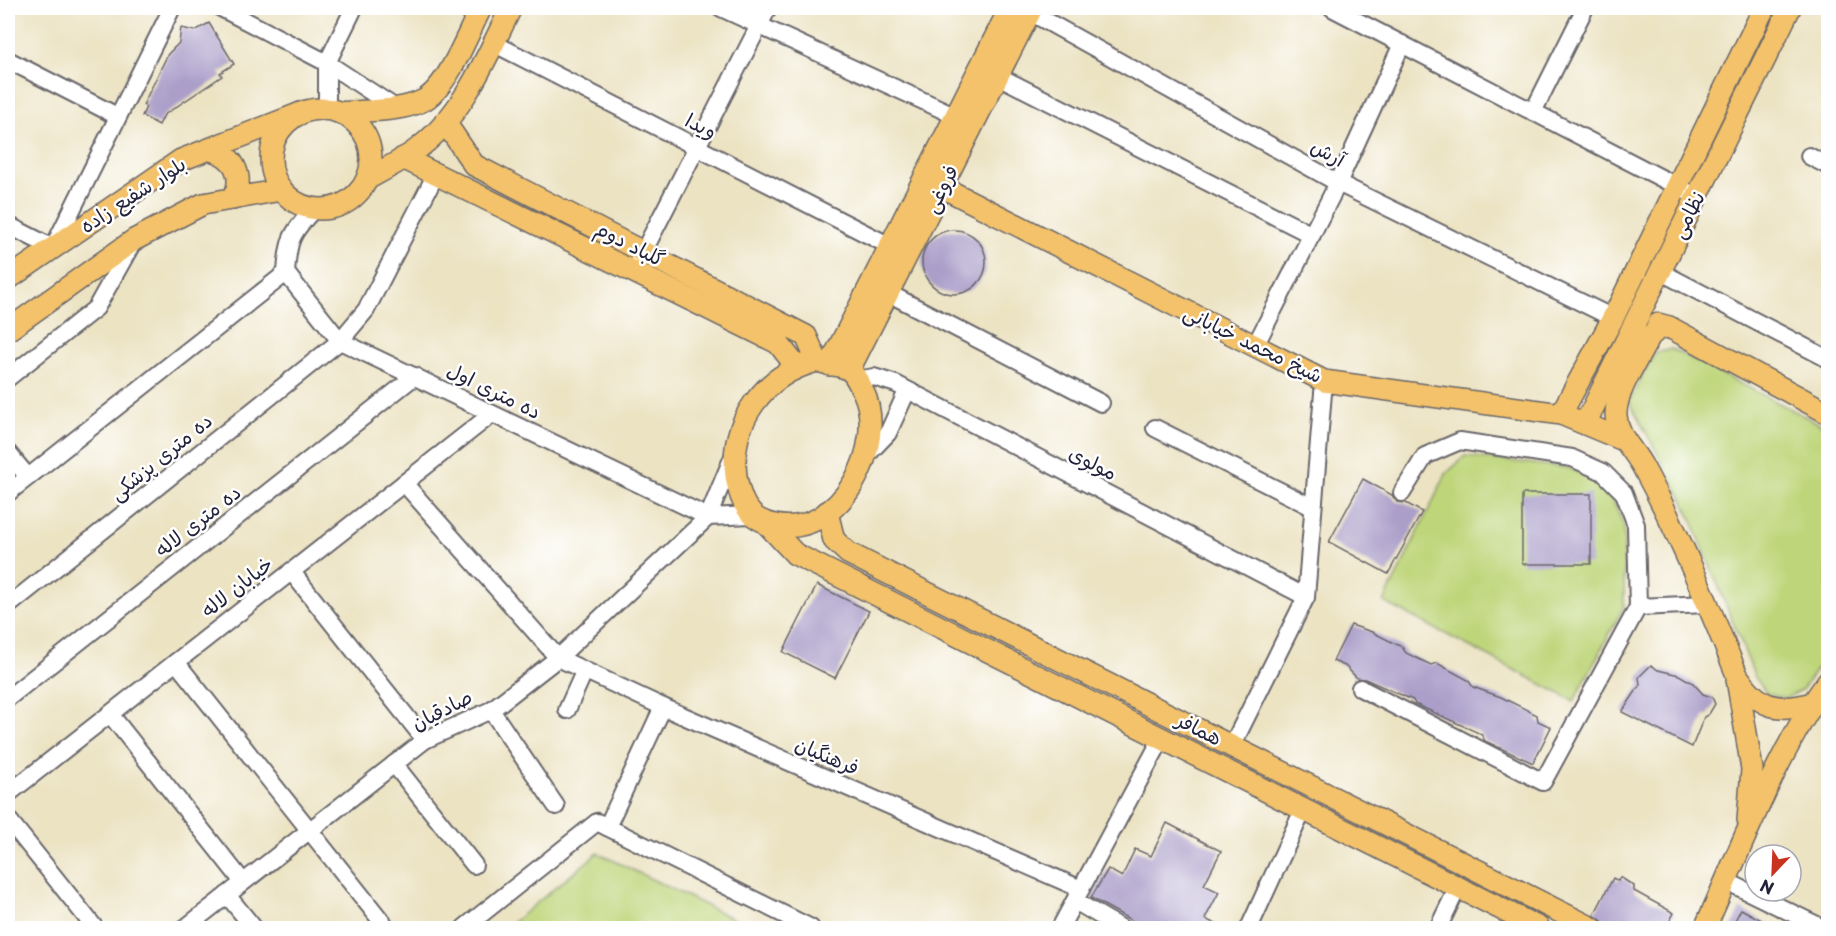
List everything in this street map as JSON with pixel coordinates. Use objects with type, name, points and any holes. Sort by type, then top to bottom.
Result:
[{"type":"main road","points":[[333,111],[351,120],[367,140],[371,153],[367,178],[361,190],[340,206],[314,209],[302,206],[281,190],[271,166],[271,153],[281,129],[301,113],[394,107],[425,100],[444,80],[481,8]]},
{"type":"main road","points":[[367,178],[420,147],[445,122],[466,93],[511,8]]},
{"type":"main road","name":"نظامی","points":[[1561,414],[1612,318],[1764,8]]},
{"type":"main road","name":"نظامی","points":[[1586,422],[1790,8]]},
{"type":"main road","name":"فروغى","points":[[838,369],[888,293],[998,76],[1024,9]]},
{"type":"main road","name":"فروغى","points":[[838,369],[890,246],[956,116],[1024,9]]},
{"type":"main road","name":"بلوار شفیع زاده","points":[[8,279],[181,160],[301,113]]},
{"type":"main road","name":"گلباد دوم","points":[[445,122],[474,165],[806,336],[838,369]]},
{"type":"main road","points":[[211,150],[228,157],[234,164],[239,182],[233,199]]},
{"type":"main road","name":"گلباد دوم","points":[[403,158],[778,342],[796,366]]},
{"type":"main road","name":"شیخ محمد خیابانی","points":[[942,187],[1324,381],[1561,414],[1586,422],[1622,439]]},
{"type":"main road","name":"بلوار شفیع زاده","points":[[8,330],[134,240],[203,204],[281,190]]},
{"type":"main road","points":[[524,218],[535,196]]},
{"type":"main road","points":[[1612,318],[1637,320],[1670,327],[1828,412]]},
{"type":"main road","points":[[1670,327],[1658,329],[1650,336],[1618,399],[1616,416],[1622,439],[1637,456],[1676,528],[1737,675],[1749,694],[1768,706],[1791,709],[1812,703]]},
{"type":"main road","points":[[796,366],[838,369],[867,400],[870,420],[866,456],[852,486],[827,512],[810,522],[788,528],[759,519],[738,489],[735,450],[753,403],[764,390],[796,366]]},
{"type":"main road","name":"همافر","points":[[827,512],[834,540],[848,553],[1592,928]]},
{"type":"main road","name":"همافر","points":[[759,519],[795,554],[1539,928]]},
{"type":"main road","points":[[941,627],[952,605]]},
{"type":"main road","points":[[1737,675],[1752,769],[1748,828]]},
{"type":"main road","points":[[1705,928],[1748,828],[1812,703],[1828,681]]},
{"type":"main road","points":[[1458,887],[1469,865]]},
{"type":"street","points":[[8,225],[53,248],[172,8]]},
{"type":"street","points":[[221,8],[327,63],[394,107]]},
{"type":"street","points":[[333,111],[327,63],[354,8]]},
{"type":"street","points":[[721,8],[956,116]]},
{"type":"street","points":[[633,272],[768,8]]},
{"type":"street","points":[[1332,8],[1697,196]]},
{"type":"street","points":[[1533,112],[1585,8]]},
{"type":"street","name":"آرش","points":[[1024,9],[1338,183],[1612,318]]},
{"type":"street","name":"ویدا","points":[[493,44],[890,246]]},
{"type":"street","points":[[1255,346],[1338,183],[1402,44]]},
{"type":"street","points":[[8,60],[117,116]]},
{"type":"street","points":[[998,76],[1312,235]]},
{"type":"street","points":[[1809,156],[1828,166]]},
{"type":"street","name":"ده متری پزشکی","points":[[8,606],[340,340],[366,310],[436,174]]},
{"type":"street","points":[[8,493],[286,273],[290,239],[296,228],[314,209]]},
{"type":"street","points":[[8,378],[96,308],[134,240]]},
{"type":"street","points":[[1659,271],[1828,359]]},
{"type":"street","name":"ده متری اول","points":[[286,273],[340,340],[708,517]]},
{"type":"street","points":[[888,293],[1101,403]]},
{"type":"street","name":"مولوی","points":[[838,369],[884,379],[1306,597]]},
{"type":"street","name":"ده متری لاله","points":[[8,698],[415,376]]},
{"type":"street","points":[[1232,746],[1306,597],[1324,381]]},
{"type":"street","points":[[866,456],[888,433],[907,391]]},
{"type":"street","name":"خیابان لاله","points":[[8,794],[492,414]]},
{"type":"street","points":[[1155,428],[1312,507]]},
{"type":"street","points":[[1360,688],[1543,782],[1638,607],[1636,525],[1624,493],[1603,472],[1572,458],[1460,441],[1425,456],[1402,493]]},
{"type":"street","points":[[735,450],[708,517],[759,519]]},
{"type":"street","points":[[8,453],[28,477]]},
{"type":"street","points":[[404,483],[558,658]]},
{"type":"street","name":"صادقیان","points":[[184,928],[425,740],[491,710],[558,658],[708,517]]},
{"type":"street","points":[[291,571],[425,740]]},
{"type":"street","points":[[1638,607],[1708,604]]},
{"type":"street","name":"فرهنگیان","points":[[558,658],[584,672],[1078,895],[1121,928]]},
{"type":"street","points":[[176,662],[387,928]]},
{"type":"street","points":[[567,710],[584,672]]},
{"type":"street","points":[[607,827],[663,707]]},
{"type":"street","points":[[491,710],[555,806]]},
{"type":"street","points":[[110,714],[243,882]]},
{"type":"street","points":[[1060,928],[1162,738]]},
{"type":"street","points":[[394,764],[474,865]]},
{"type":"street","points":[[1249,928],[1303,810]]},
{"type":"street","points":[[8,819],[94,928]]},
{"type":"street","points":[[464,928],[597,822],[811,928]]},
{"type":"street","points":[[1726,881],[1823,928]]},
{"type":"street","points":[[1438,928],[1458,887]]},
{"type":"street","points":[[227,895],[254,928]]},
{"type":"green space","points":[[1672,349],[1828,428],[1828,653],[1802,690],[1786,698],[1767,694],[1755,677],[1686,506],[1629,401],[1655,353]]},
{"type":"green space","points":[[1465,456],[1569,468],[1598,483],[1614,503],[1624,526],[1624,606],[1574,701],[1384,602],[1446,474]]},
{"type":"green space","points":[[598,853],[752,928],[506,928]]},
{"type":"building","points":[[209,23],[234,64],[220,73],[222,76],[164,115],[159,125],[142,116],[146,107],[143,105],[168,54],[179,43],[181,28],[195,31]]},
{"type":"building","points":[[948,230],[960,230],[977,239],[984,250],[986,262],[984,274],[977,285],[960,294],[948,294],[936,289],[927,280],[922,268],[922,256],[927,244],[936,235]]},
{"type":"building","points":[[1363,479],[1392,495],[1397,502],[1406,503],[1422,512],[1388,574],[1329,542]]},
{"type":"building","points":[[1522,494],[1591,494],[1591,564],[1522,564]]},
{"type":"building","points":[[817,585],[869,611],[835,678],[783,652]]},
{"type":"building","points":[[1351,625],[1372,632],[1402,647],[1406,653],[1431,665],[1437,663],[1468,680],[1473,687],[1501,697],[1537,715],[1538,721],[1551,727],[1533,763],[1485,741],[1481,734],[1415,704],[1413,700],[1365,679],[1357,678],[1345,666],[1333,661]]},
{"type":"building","points":[[1651,665],[1658,670],[1679,675],[1693,683],[1703,694],[1712,697],[1715,704],[1709,714],[1704,717],[1692,747],[1622,712],[1640,685],[1639,677]]},
{"type":"building","points":[[1167,823],[1221,851],[1204,885],[1219,892],[1205,919],[1224,928],[1145,928],[1091,898],[1108,869],[1122,877],[1135,849],[1151,856]]},
{"type":"building","points":[[1620,877],[1634,886],[1634,891],[1674,913],[1666,928],[1605,928],[1602,921],[1594,915],[1613,878],[1618,881]]},
{"type":"building","points":[[1741,909],[1776,928],[1731,928]]}]
